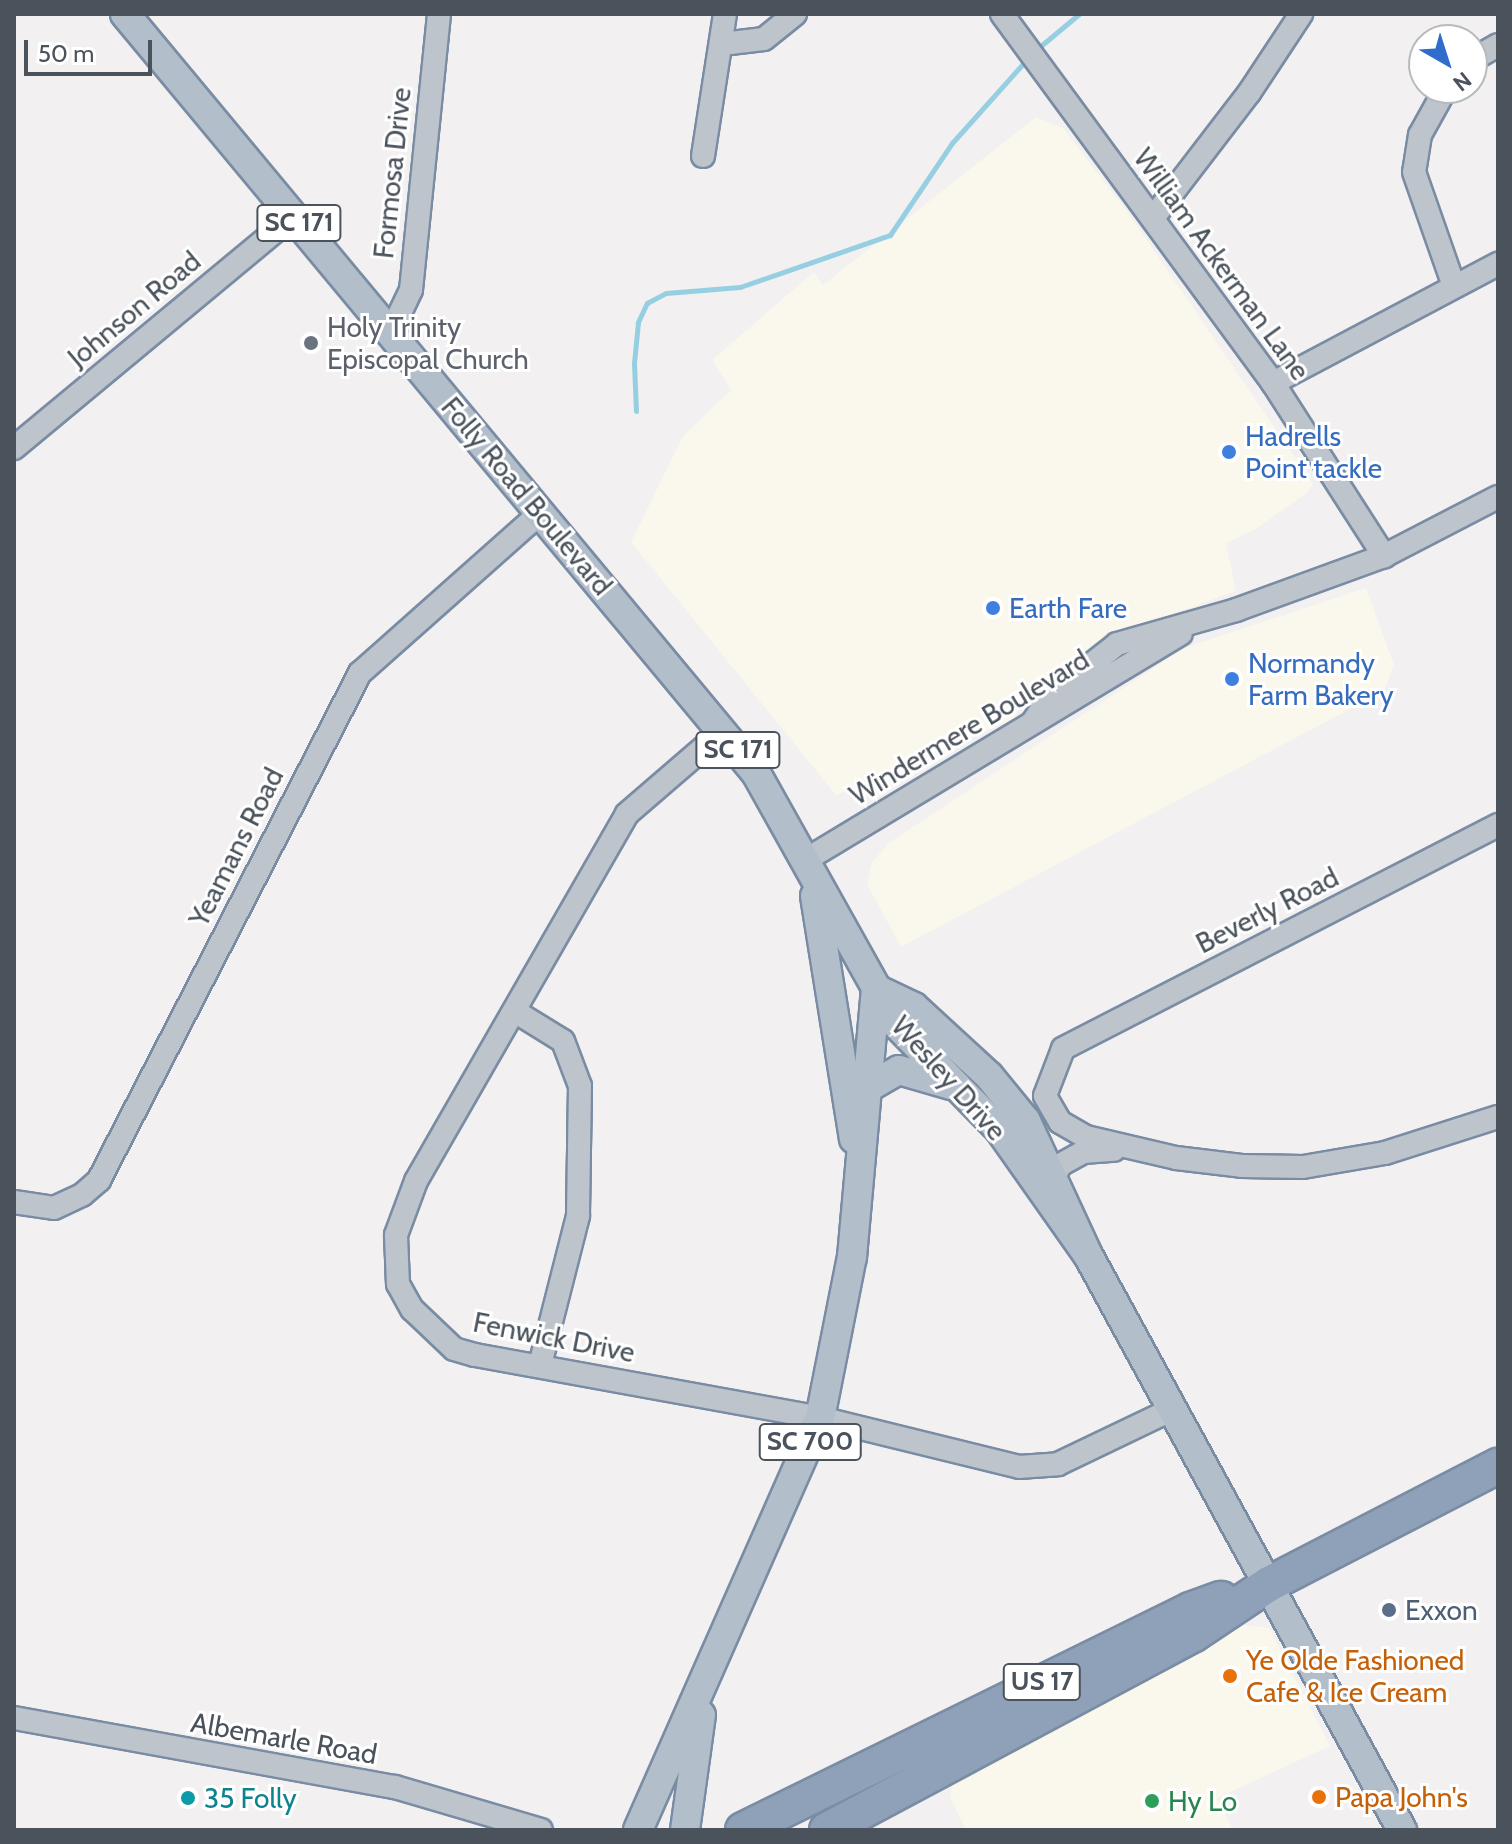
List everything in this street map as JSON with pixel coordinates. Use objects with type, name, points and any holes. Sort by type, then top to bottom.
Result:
[{"type":"highway","name":"US 17","points":[[827,1830],[1194,1634],[1269,1584],[1498,1466]]},
{"type":"highway","name":"US 17","points":[[743,1830],[820,1789],[1190,1610],[1269,1584]]},
{"type":"main road","name":"Folly Road Boulevard","points":[[125,14],[723,731],[777,805],[809,872],[876,989],[871,1086],[852,1257],[820,1418],[705,1687],[638,1830]]},
{"type":"main road","name":"Folly Road Boulevard","points":[[809,872],[859,1181]]},
{"type":"main road","name":"Wesley Drive","points":[[876,989],[896,1024],[969,1093],[1088,1255]]},
{"type":"main road","name":"Wesley Drive","points":[[876,989],[914,1007],[989,1076],[1026,1121],[1088,1255],[1402,1830]]},
{"type":"main road","points":[[871,1086],[899,1070],[935,1077],[969,1093]]},
{"type":"main road","name":"Folly Road Boulevard","points":[[685,1830],[705,1687]]},
{"type":"street","name":"Formosa Drive","points":[[390,334],[411,290],[439,14]]},
{"type":"street","points":[[703,156],[725,14]]},
{"type":"street","points":[[722,44],[764,39],[795,14]]},
{"type":"street","name":"William Ackerman Lane","points":[[1002,14],[1273,383],[1384,556]]},
{"type":"street","points":[[1153,218],[1249,93],[1301,14]]},
{"type":"street","points":[[1437,104],[1420,135],[1414,172],[1454,286]]},
{"type":"street","name":"Johnson Road","points":[[14,448],[293,216]]},
{"type":"street","points":[[1273,383],[1498,264]]},
{"type":"street","name":"Windermere Boulevard","points":[[1033,722],[1050,697],[1117,644],[1207,620],[1384,556],[1498,497]]},
{"type":"street","name":"Yeamans Road","points":[[14,1202],[54,1208],[82,1195],[99,1180],[360,673],[540,513]]},
{"type":"street","name":"Windermere Boulevard","points":[[809,872],[1033,722],[1062,710],[1207,620]]},
{"type":"street","name":"Fenwick Drive","points":[[723,731],[627,814],[516,1012],[416,1181],[396,1235],[398,1284],[422,1321],[454,1349],[820,1418],[1019,1467],[1058,1464],[1173,1409]]},
{"type":"street","name":"Beverly Road","points":[[1130,1149],[1086,1137],[1049,1110],[1045,1096],[1063,1049],[1498,825]]},
{"type":"street","points":[[516,1012],[563,1041],[580,1086],[578,1216],[540,1365]]},
{"type":"street","points":[[1054,1177],[1060,1165],[1083,1152],[1130,1149],[1242,1166],[1303,1167],[1385,1153],[1498,1117]]},
{"type":"street","name":"Albemarle Road","points":[[14,1718],[393,1787],[530,1828]]},
{"type":"shaded area","points":[[1036,117],[1063,128],[1129,214],[1313,484],[1307,493],[1254,530],[1226,543],[1236,591],[1114,635],[1026,695],[1014,719],[836,795],[631,542],[683,436],[731,390],[712,360],[814,272],[823,285]]},
{"type":"shaded area","points":[[1366,588],[1394,665],[1384,691],[901,947],[867,884],[872,862],[890,842],[1184,648]]},
{"type":"shaded area","points":[[1237,1624],[1269,1628],[1330,1746],[1217,1798],[1233,1830],[966,1830],[950,1797],[954,1776]]},
{"type":"waterway","points":[[1037,49],[1079,14]]},
{"type":"waterway","points":[[636,411],[634,363],[638,322],[647,303],[666,293],[740,287],[890,235],[952,143],[1027,59]]},
{"type":"place","name":"Holy Trinity Episcopal Church","points":[[311,343]]},
{"type":"place","name":"Hadrells Point tackle","points":[[1229,452]]},
{"type":"place","name":"Earth Fare","points":[[993,608]]},
{"type":"place","name":"Normandy Farm Bakery","points":[[1232,679]]},
{"type":"place","name":"Exxon","points":[[1389,1610]]},
{"type":"place","name":"Ye Olde Fashioned Cafe & Ice Cream","points":[[1230,1676]]},
{"type":"place","name":"Papa John's","points":[[1319,1797]]},
{"type":"place","name":"35 Folly","points":[[188,1798]]},
{"type":"place","name":"Hy Lo","points":[[1152,1801]]}]
